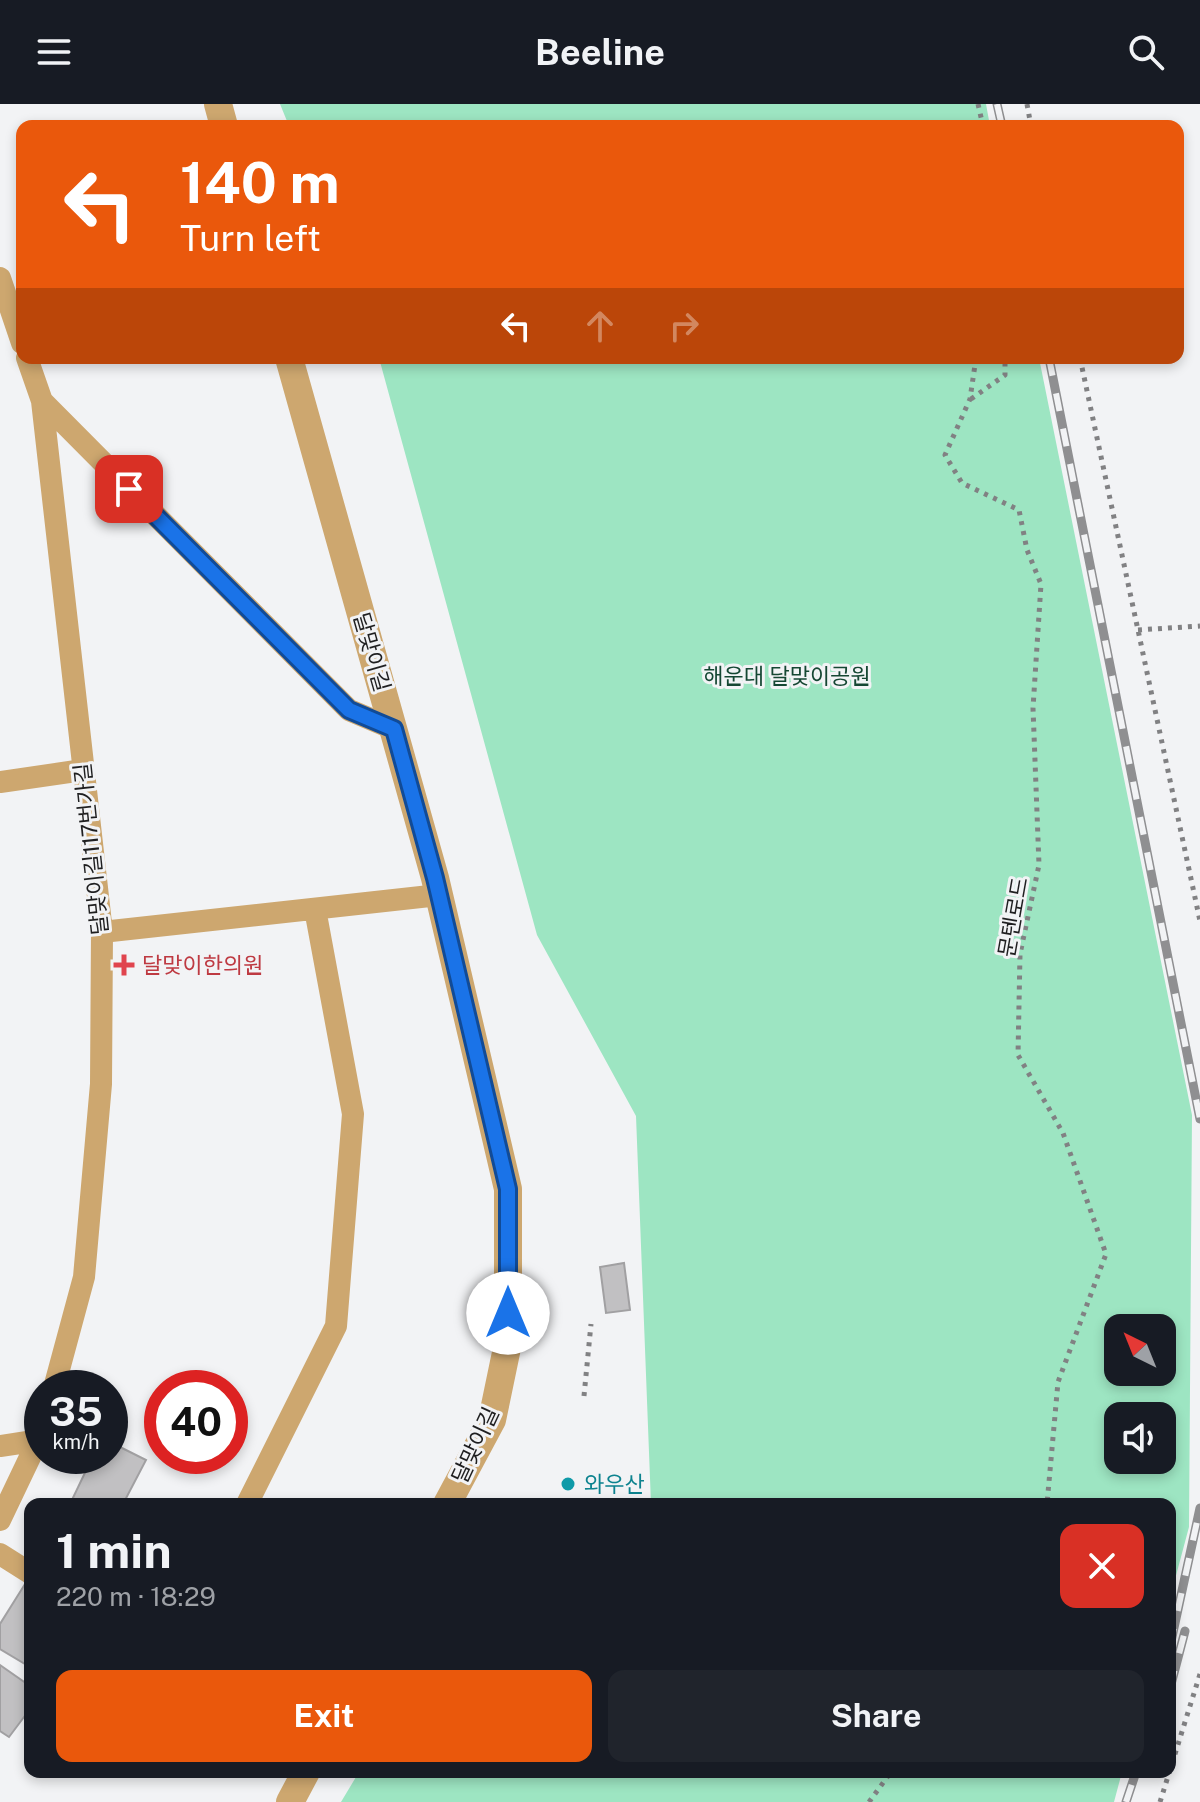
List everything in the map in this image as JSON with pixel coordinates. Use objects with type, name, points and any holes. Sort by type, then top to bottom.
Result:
[{"type":"street","points":[[0,278],[16,325]]},
{"type":"street","name":"달맞이길117번가길","points":[[29,364],[42,401],[102,932],[101,1084],[84,1277],[59,1370]]},
{"type":"street","name":"달맞이길","points":[[291,364],[439,895],[508,1189],[508,1343],[492,1420],[450,1498]]},
{"type":"street","points":[[42,401],[349,710],[394,729]]},
{"type":"street","points":[[0,782],[83,770]]},
{"type":"street","points":[[102,932],[439,895]]},
{"type":"street","points":[[250,1498],[336,1326],[353,1114],[315,909]]},
{"type":"street","points":[[0,1446],[24,1440]]},
{"type":"street","points":[[0,1520],[24,1471]]},
{"type":"street","points":[[0,1554],[24,1569]]},
{"type":"street","points":[[290,1802],[303,1778]]},
{"type":"path","name":"문텐로드","points":[[975,364],[970,399],[945,455],[962,483],[1019,510],[1027,550],[1041,584],[1033,708],[1039,865],[1020,954],[1018,1055],[1063,1133],[1106,1254],[1058,1382],[1048,1498]]},
{"type":"path","points":[[970,399],[1005,375],[1005,364]]},
{"type":"path","points":[[1081,364],[1200,921]]},
{"type":"path","points":[[1138,630],[1200,626]]},
{"type":"path","points":[[584,1396],[591,1324]]},
{"type":"path","points":[[1176,1751],[1200,1674]]},
{"type":"path","points":[[869,1802],[887,1778]]},
{"type":"path","points":[[1160,1802],[1168,1778]]},
{"type":"green space","points":[[280,104],[986,104],[989,120],[287,120]]},
{"type":"green space","name":"해운대 달맞이공원","points":[[381,364],[1040,364],[1192,1115],[1189,1527],[1176,1576],[1176,1498],[651,1498],[636,1116],[537,935]]},
{"type":"green space","points":[[355,1778],[1120,1778],[1114,1802],[341,1802]]},
{"type":"building","points":[[624,1263],[630,1310],[606,1313],[600,1267]]},
{"type":"building","points":[[128,1451],[144,1459],[126,1498],[73,1498],[84,1474],[128,1474]]},
{"type":"building","points":[[24,1586],[24,1663],[0,1649],[0,1624]]},
{"type":"building","points":[[0,1665],[24,1682],[24,1717],[9,1737],[0,1731]]},
{"type":"railway","points":[[997,104],[1001,120]]},
{"type":"railway","points":[[1050,364],[1200,1119]]},
{"type":"railway","points":[[1176,1618],[1200,1508]]},
{"type":"railway","points":[[1176,1665],[1185,1631]]},
{"type":"railway","points":[[1126,1802],[1134,1778]]},
{"type":"place","name":"달맞이한의원","points":[[124,965]]},
{"type":"place","name":"와우산","points":[[568,1484]]},
{"type":"route","points":[[129,489],[349,710],[394,729],[435,878],[508,1189],[508,1313]]}]
